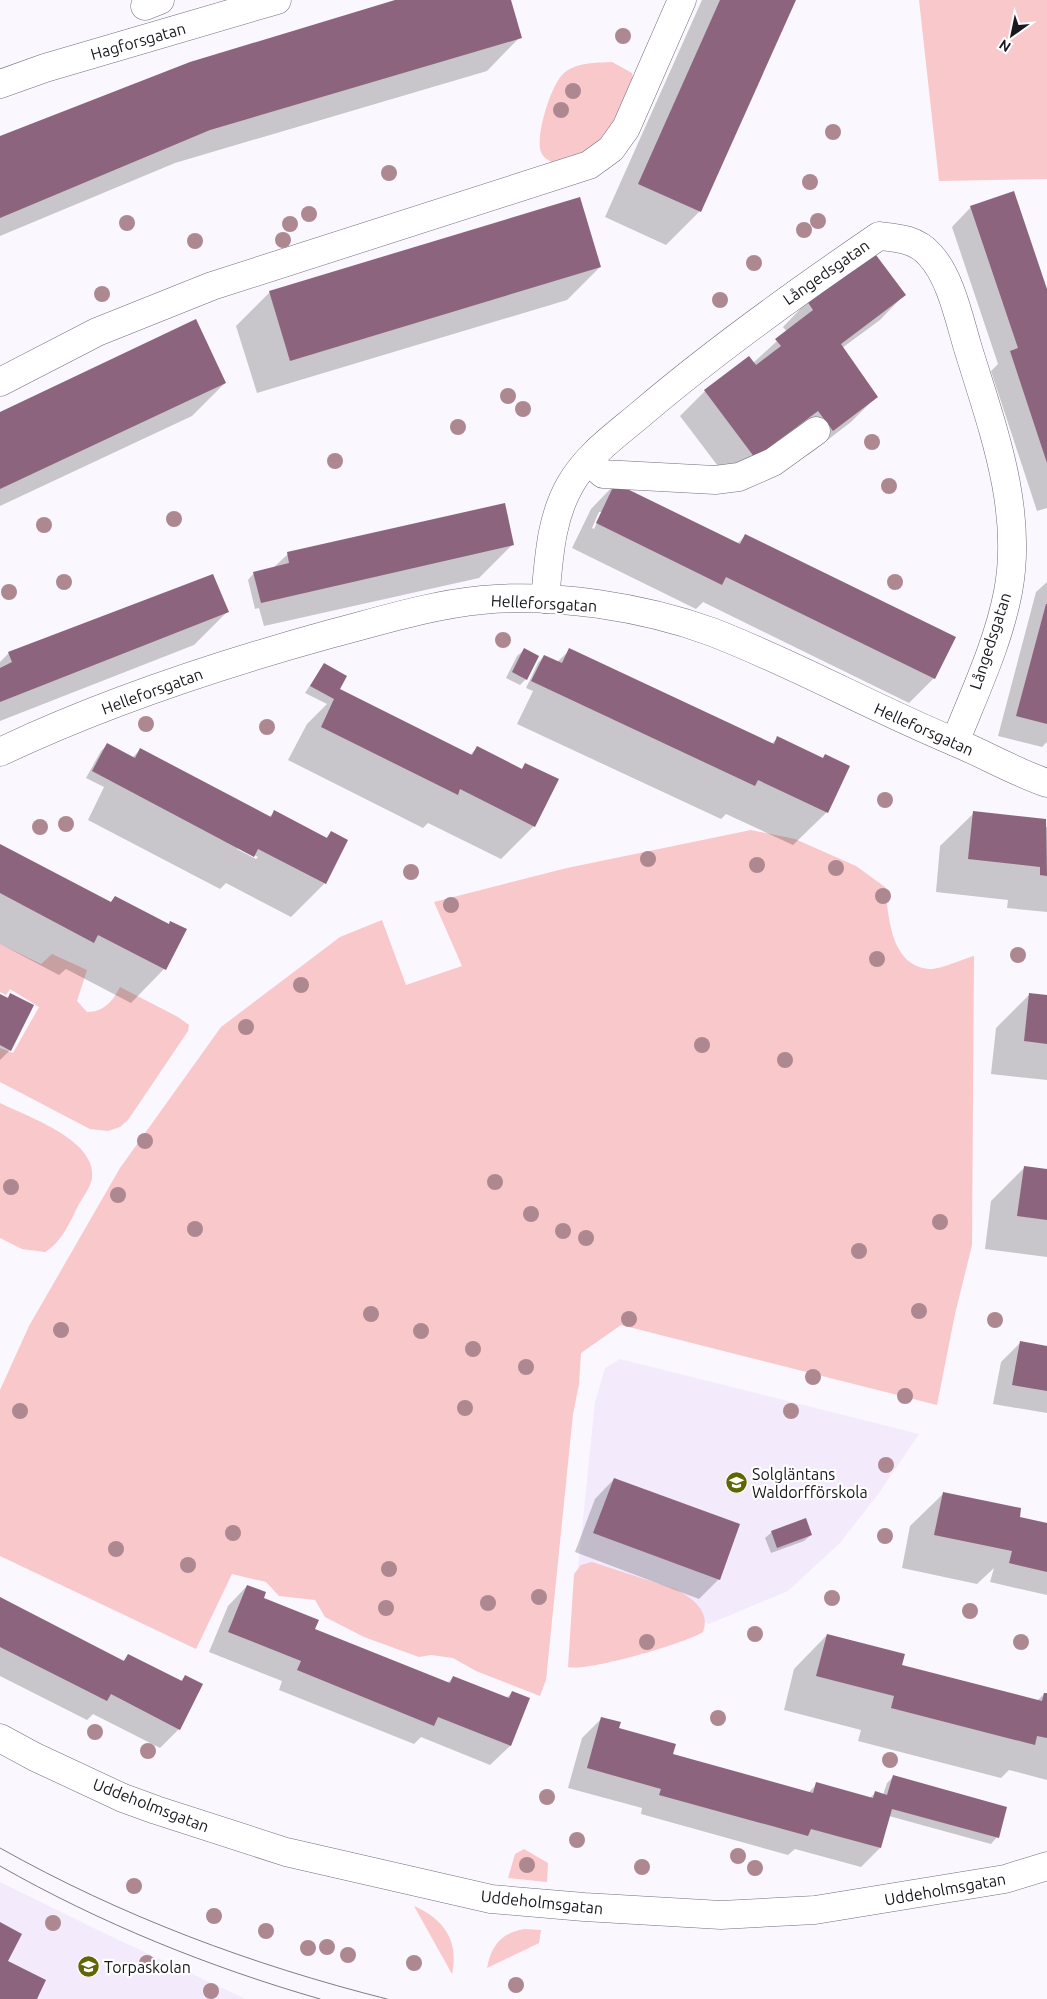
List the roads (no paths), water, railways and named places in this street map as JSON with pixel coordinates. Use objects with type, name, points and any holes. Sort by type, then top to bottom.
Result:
[{"type":"street","name":"Hagforsgatan","points":[[0,84],[45,68],[277,0]]},
{"type":"street","points":[[0,382],[97,332],[212,286],[589,165],[611,149],[626,128],[682,0]]},
{"type":"street","name":"Långedsgatan","points":[[546,599],[550,540],[570,484],[588,461],[663,394],[771,310],[879,236],[911,240],[929,253],[939,265],[957,313],[1001,456],[1010,513],[1011,560],[1008,592],[990,650],[955,742]]},
{"type":"street","points":[[588,461],[603,474],[715,480],[739,477],[773,462],[816,431]]},
{"type":"street","name":"Helleforsgatan","points":[[0,752],[155,688],[265,652],[421,609],[483,600],[546,599],[601,605],[666,618],[710,632],[786,663],[922,730],[955,742],[1047,783]]},
{"type":"street","name":"Uddeholmsgatan","points":[[0,1738],[106,1790],[156,1810],[286,1852],[490,1899],[584,1908],[721,1915],[815,1910],[1005,1879],[1047,1866]]},
{"type":"tram line","points":[[0,1848],[46,1873],[140,1917],[188,1936],[287,1971],[387,1999]]},
{"type":"tram line","points":[[0,1866],[38,1887],[156,1942],[237,1973],[320,1999]]},
{"type":"place","name":"Solgläntans Waldorfförskola","points":[[736,1483]]},
{"type":"place","name":"Torpaskolan","points":[[88,1967]]}]
